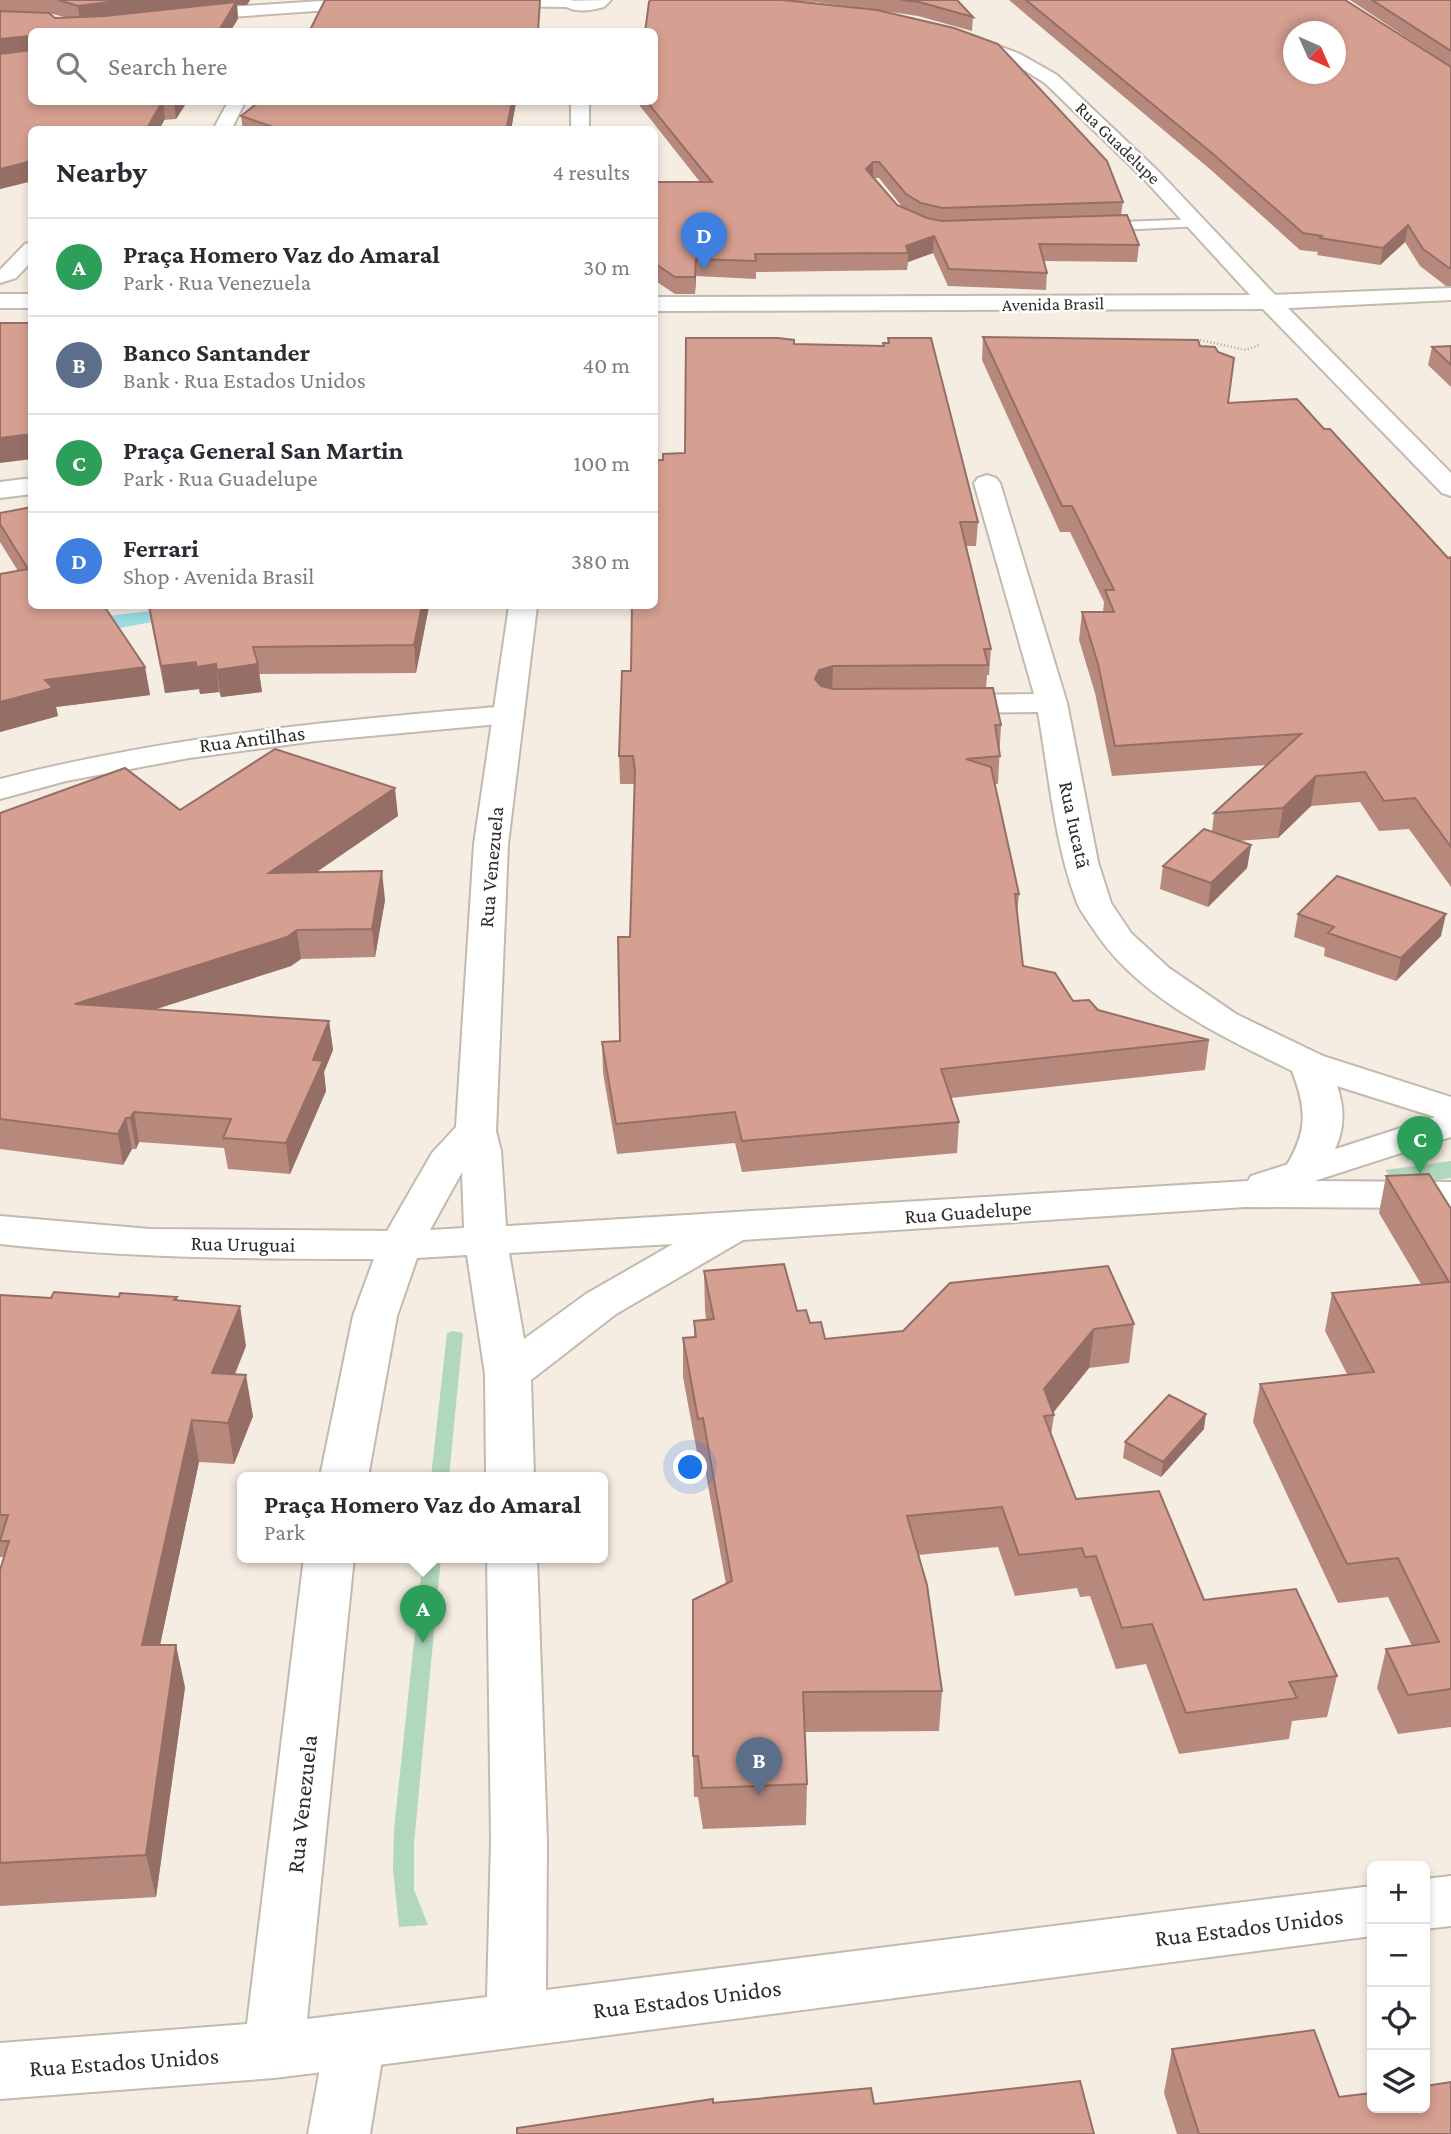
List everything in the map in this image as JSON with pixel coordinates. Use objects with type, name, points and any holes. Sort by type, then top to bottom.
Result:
[{"type":"street","points":[[476,1],[570,5],[599,4],[603,0]]},
{"type":"street","points":[[169,17],[202,13],[252,19],[301,15],[368,2],[390,1]]},
{"type":"street","name":"Rua Guadelupe","points":[[945,32],[988,46],[1051,79],[1198,223],[1289,323],[1451,488]]},
{"type":"street","points":[[224,126],[234,105]]},
{"type":"street","points":[[580,105],[580,126]]},
{"type":"street","points":[[28,252],[5,276],[28,300]]},
{"type":"street","name":"Avenida Brasil","points":[[658,304],[1269,302],[1451,294]]},
{"type":"street","points":[[0,301],[28,301]]},
{"type":"street","points":[[7,325],[28,302]]},
{"type":"street","name":"Avenida Brasil","points":[[658,324],[1323,321]]},
{"type":"street","name":"Rua Iucatã","points":[[987,483],[1052,703],[1081,863],[1094,903],[1118,940],[1156,976],[1223,1022],[1309,1064],[1451,1110]]},
{"type":"street","points":[[0,490],[28,486]]},
{"type":"street","name":"Rua Venezuela","points":[[510,1472],[508,1374],[486,1241],[481,1152],[476,1131],[491,844],[523,609]]},
{"type":"street","points":[[914,704],[1052,703]]},
{"type":"street","name":"Rua Antilhas","points":[[0,789],[58,772],[204,743],[509,715]]},
{"type":"street","points":[[1303,1171],[1319,1145],[1325,1118],[1322,1099],[1309,1064]]},
{"type":"street","points":[[1245,1194],[1303,1171],[1451,1124]]},
{"type":"street","points":[[345,1472],[374,1316],[400,1245],[452,1153],[476,1131]]},
{"type":"street","name":"Rua Guadelupe","points":[[486,1241],[1245,1194],[1451,1195]]},
{"type":"street","points":[[508,1374],[601,1304],[648,1275],[738,1227]]},
{"type":"street","name":"Rua Uruguai","points":[[0,1230],[59,1238],[241,1245],[400,1245],[486,1241]]},
{"type":"street","name":"Rua Venezuela","points":[[274,2050],[328,1563]]},
{"type":"street","points":[[512,1563],[519,1841],[516,2021]]},
{"type":"street","points":[[1430,1903],[1451,1900]]},
{"type":"street","name":"Rua Estados Unidos","points":[[0,2071],[274,2050],[355,2041],[1367,1912]]},
{"type":"street","points":[[339,2134],[355,2041]]},
{"type":"lane","points":[[1078,227],[1198,223]]},
{"type":"path","points":[[1175,323],[1177,333],[1230,348],[1246,350],[1260,344],[1309,342]]},
{"type":"green space","points":[[1451,1161],[1451,1178],[1398,1186],[1385,1170]]},
{"type":"green space","points":[[447,1333],[463,1333],[449,1472],[432,1472]]},
{"type":"green space","points":[[422,1563],[440,1563],[414,1844],[414,1890],[428,1925],[399,1927],[393,1870],[394,1829]]},
{"type":"water","points":[[150,611],[152,622],[102,631],[100,617]]},
{"type":"building","points":[[58,0],[124,0],[78,6]]},
{"type":"building","points":[[325,0],[540,0],[538,28],[311,28]]},
{"type":"building","points":[[783,0],[877,10],[954,28],[998,44],[1107,161],[1123,202],[942,208],[921,203],[906,194],[879,162],[873,162],[866,169],[897,205],[927,218],[942,221],[1127,215],[1139,245],[1039,244],[1047,273],[949,269],[934,236],[906,246],[908,253],[755,254],[756,261],[696,259],[695,277],[675,277],[658,266],[658,182],[712,182],[649,105],[658,105],[658,28],[646,28],[649,2]]},
{"type":"building","points":[[901,0],[957,0],[973,17],[919,2]]},
{"type":"building","points":[[1026,0],[1345,0],[1451,67],[1451,268],[1423,249],[1408,225],[1383,248],[1303,233],[1213,154]]},
{"type":"building","points":[[1372,0],[1451,0],[1451,51]]},
{"type":"building","points":[[236,2],[220,28],[28,28],[28,36],[0,39],[0,11],[49,13],[55,18],[105,16]]},
{"type":"building","points":[[28,50],[28,105],[160,105],[148,126],[28,126],[28,162],[0,169],[0,54]]},
{"type":"building","points":[[255,105],[511,105],[507,126],[270,126],[241,116]]},
{"type":"building","points":[[0,323],[28,323],[28,434],[0,438]]},
{"type":"building","points":[[983,337],[1198,340],[1200,346],[1215,347],[1218,352],[1234,358],[1228,403],[1297,399],[1324,429],[1330,429],[1448,558],[1451,557],[1451,847],[1415,798],[1384,801],[1365,772],[1316,776],[1283,808],[1214,813],[1301,734],[1115,746],[1098,664],[1082,612],[1114,612],[1105,590],[1114,590],[1072,506],[1062,506]]},
{"type":"building","points":[[686,338],[778,338],[794,340],[794,344],[884,346],[883,343],[889,343],[888,338],[931,338],[978,522],[960,522],[991,649],[984,649],[988,665],[833,666],[819,670],[815,679],[821,686],[833,689],[993,688],[1001,725],[995,725],[1000,756],[966,759],[991,767],[1019,894],[1015,894],[1023,966],[1055,973],[1073,1001],[1089,1000],[1098,1010],[1209,1040],[941,1069],[959,1122],[742,1141],[735,1112],[616,1124],[602,1042],[620,1041],[618,937],[630,937],[635,771],[633,756],[619,756],[622,671],[631,671],[632,609],[658,609],[658,460],[663,460],[663,454],[685,453]]},
{"type":"building","points":[[1451,346],[1451,365],[1432,347]]},
{"type":"building","points":[[28,508],[28,569],[0,524],[0,513]]},
{"type":"building","points":[[28,569],[28,609],[106,609],[145,667],[45,680],[53,688],[0,702],[0,574]]},
{"type":"building","points":[[150,609],[421,609],[414,645],[253,647],[258,664],[217,670],[216,664],[196,667],[196,662],[161,666]]},
{"type":"building","points":[[275,749],[395,788],[269,873],[382,871],[372,929],[297,930],[287,937],[75,1004],[329,1021],[313,1060],[323,1061],[286,1143],[223,1138],[231,1119],[134,1112],[130,1118],[126,1118],[118,1134],[0,1119],[0,813],[125,768],[180,810]]},
{"type":"building","points":[[1204,829],[1251,845],[1211,883],[1163,866]]},
{"type":"building","points":[[1337,876],[1446,914],[1401,958],[1328,933],[1334,927],[1298,914]]},
{"type":"building","points":[[1429,1174],[1451,1209],[1451,1689],[1408,1695],[1386,1649],[1439,1642],[1398,1558],[1347,1564],[1260,1384],[1374,1372],[1332,1293],[1449,1282],[1386,1176]]},
{"type":"building","points":[[784,1264],[797,1311],[806,1310],[810,1323],[821,1322],[825,1339],[903,1331],[950,1283],[1108,1266],[1134,1324],[1094,1329],[1044,1389],[1054,1415],[1044,1416],[1076,1499],[1159,1491],[1204,1600],[1296,1589],[1337,1676],[1289,1682],[1297,1698],[1186,1713],[1152,1624],[1122,1628],[1096,1556],[1085,1557],[1082,1548],[1019,1555],[1002,1507],[907,1516],[927,1585],[942,1691],[803,1692],[807,1784],[702,1788],[698,1756],[693,1756],[693,1600],[732,1581],[703,1418],[698,1419],[683,1338],[696,1337],[694,1321],[714,1319],[704,1271]]},
{"type":"building","points":[[54,1292],[119,1297],[120,1293],[177,1297],[174,1300],[240,1306],[212,1373],[246,1375],[228,1423],[192,1420],[142,1645],[176,1645],[146,1855],[0,1863],[0,1570],[9,1541],[0,1541],[8,1515],[0,1515],[0,1295],[51,1298]]},
{"type":"building","points":[[1169,1395],[1206,1414],[1163,1462],[1125,1442]]},
{"type":"building","points":[[1314,2030],[1339,2097],[1367,2094],[1367,2113],[1430,2113],[1430,2085],[1451,2082],[1451,2134],[1199,2134],[1172,2049]]},
{"type":"building","points":[[1080,2081],[1094,2134],[517,2134],[517,2128],[713,2099],[713,2103],[871,2088],[874,2104]]},
{"type":"place","name":"Ferrari","points":[[704,270]]},
{"type":"place","name":"Praça General San Martin","points":[[1420,1174]]},
{"type":"place","name":"Praça Homero Vaz do Amaral","points":[[423,1643]]},
{"type":"place","name":"Banco Santander","points":[[759,1795]]}]
